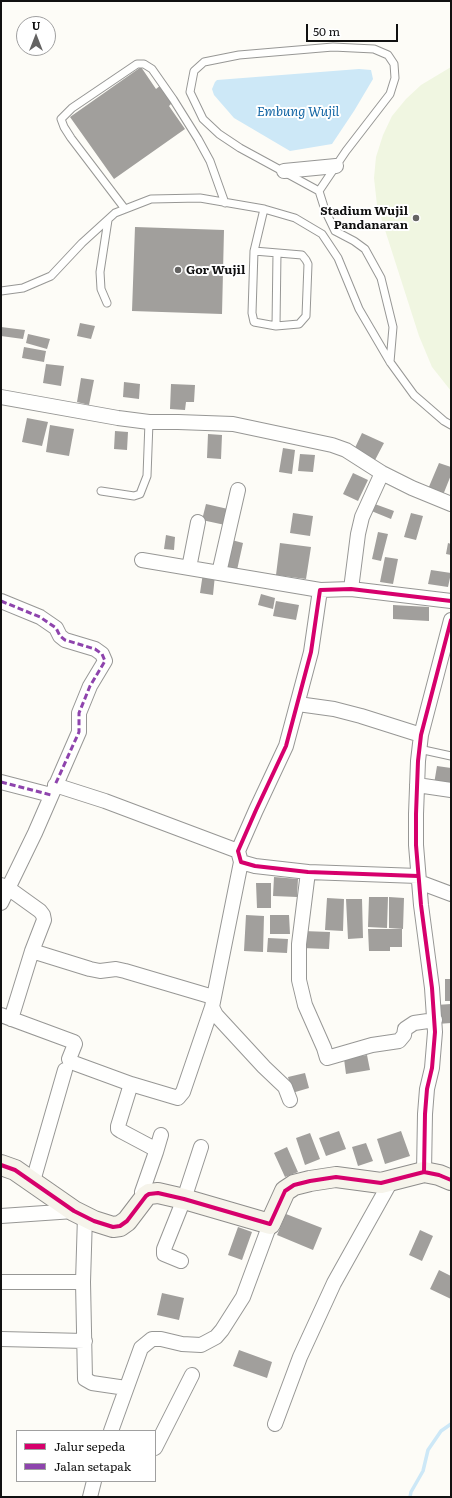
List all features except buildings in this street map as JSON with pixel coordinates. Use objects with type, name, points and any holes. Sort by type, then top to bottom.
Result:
[{"type":"street","points":[[284,171],[336,166]]},
{"type":"street","points":[[1,397],[87,413],[149,422],[233,424],[332,445],[346,450],[382,473],[412,488],[451,504]]},
{"type":"street","points":[[351,589],[358,534],[362,517],[382,473]]},
{"type":"street","points":[[219,573],[238,490]]},
{"type":"street","points":[[189,568],[198,522]]},
{"type":"street","points":[[142,560],[320,590],[351,589],[451,601]]},
{"type":"street","points":[[5,887],[43,915],[44,920],[6,1017],[69,1039],[74,1044],[69,1061],[131,1084],[178,1098],[213,1002],[240,856],[258,804],[286,746],[298,704],[310,652],[320,590]]},
{"type":"street","points":[[1,601],[40,617],[56,628],[60,636],[65,640],[95,649],[102,654],[105,661],[90,686],[79,713],[79,732],[35,833],[5,887],[1,903]]},
{"type":"street","points":[[424,1172],[425,1114],[427,1089],[432,1068],[435,1020],[419,879],[416,814],[417,785],[420,742],[451,620]]},
{"type":"street","points":[[298,704],[334,709],[361,716],[420,742]]},
{"type":"street","points":[[1,782],[53,790],[105,801],[240,856],[255,866],[308,872],[419,879],[451,894]]},
{"type":"street","points":[[417,785],[451,790]]},
{"type":"street","points":[[308,872],[299,944],[299,980],[305,1005],[327,1058],[372,1045],[399,1041],[404,1035],[405,1029],[414,1023],[435,1020]]},
{"type":"street","points":[[32,951],[90,969],[100,971],[116,969],[125,971],[213,1002]]},
{"type":"street","points":[[213,1002],[216,1015],[264,1067],[285,1087],[290,1100]]},
{"type":"street","points":[[34,1181],[65,1070]]},
{"type":"street","points":[[131,1084],[118,1129],[130,1137],[153,1148],[156,1152]]},
{"type":"street","points":[[146,1196],[142,1192],[161,1135]]},
{"type":"street","points":[[181,1261],[164,1254],[163,1252],[184,1199],[201,1147]]},
{"type":"street","points":[[1,1165],[15,1170],[34,1181],[80,1214],[94,1221],[113,1227],[120,1226],[127,1222],[146,1196],[158,1193],[270,1224]]},
{"type":"street","points":[[111,1430],[141,1348],[152,1339],[161,1339],[182,1344],[201,1345],[216,1337],[222,1330],[243,1297],[270,1224],[285,1191],[294,1185],[330,1177],[377,1183],[391,1181],[424,1172],[440,1175],[451,1180]]},
{"type":"street","points":[[275,1424],[300,1357],[334,1283],[391,1181]]},
{"type":"street","points":[[1,1216],[80,1214]]},
{"type":"street","points":[[80,1214],[85,1379],[92,1383],[126,1388]]},
{"type":"street","points":[[1,1282],[83,1282]]},
{"type":"street","points":[[1,1339],[85,1341]]},
{"type":"street","points":[[156,1446],[192,1375]]},
{"type":"street","points":[[90,1497],[94,1482]]},
{"type":"lane","points":[[319,191],[390,94],[394,78],[394,64],[388,55],[374,49],[333,47],[239,55],[204,62],[194,71],[190,92],[203,119],[219,134],[235,144],[319,191],[325,210],[335,231],[366,249],[381,278],[393,328],[390,362]]},
{"type":"lane","points":[[125,209],[71,138],[61,119],[72,108],[137,64],[144,64],[152,69],[173,99],[210,161],[225,203]]},
{"type":"lane","points":[[1,291],[24,288],[52,276],[82,243],[115,213],[150,199],[200,198],[264,209],[295,218],[322,234],[338,258],[359,309],[390,362],[414,395],[451,425]]},
{"type":"lane","points":[[254,251],[302,255],[308,264],[306,316],[299,324],[276,326],[254,322],[252,313],[254,251],[264,209]]},
{"type":"lane","points":[[107,303],[101,289],[100,272],[108,219]]},
{"type":"lane","points":[[322,234],[335,231]]},
{"type":"lane","points":[[276,326],[277,253]]},
{"type":"lane","points":[[101,491],[134,496],[140,494],[147,476],[149,422]]},
{"type":"lane","points":[[420,742],[451,756]]},
{"type":"green space","name":"Stadium Wujil Pandanaran","points":[[451,67],[451,391],[432,367],[419,336],[377,205],[374,178],[376,157],[383,135],[392,116],[406,99],[421,85]]},
{"type":"water","name":"Embung Wujil","points":[[359,69],[371,70],[373,79],[332,144],[290,151],[234,118],[214,95],[212,89],[217,80]]},
{"type":"waterway","points":[[410,1497],[411,1492],[423,1471],[428,1450],[441,1431],[451,1424]]},
{"type":"marked path","points":[[1,601],[40,617],[56,628],[60,636],[65,640],[95,649],[102,654],[105,661],[90,686],[79,713],[79,732],[55,785]]},
{"type":"marked path","points":[[1,782],[51,795]]},
{"type":"cycle path","points":[[418,876],[308,872],[255,866],[241,862],[238,851],[286,746],[311,652],[320,590],[351,589],[451,601]]},
{"type":"cycle path","points":[[424,1172],[425,1114],[427,1089],[432,1068],[435,1032],[432,988],[421,905],[416,845],[418,761],[421,735],[451,620]]},
{"type":"cycle path","points":[[1,1165],[15,1170],[74,1211],[94,1221],[113,1227],[120,1226],[127,1221],[149,1194],[158,1193],[184,1199],[270,1224],[285,1191],[294,1185],[310,1181],[336,1177],[381,1183],[424,1172],[439,1175],[451,1180]]},
{"type":"place","name":"Stadium Wujil Pandanaran","points":[[416,218]]},
{"type":"place","name":"Gor Wujil","points":[[178,270]]}]
